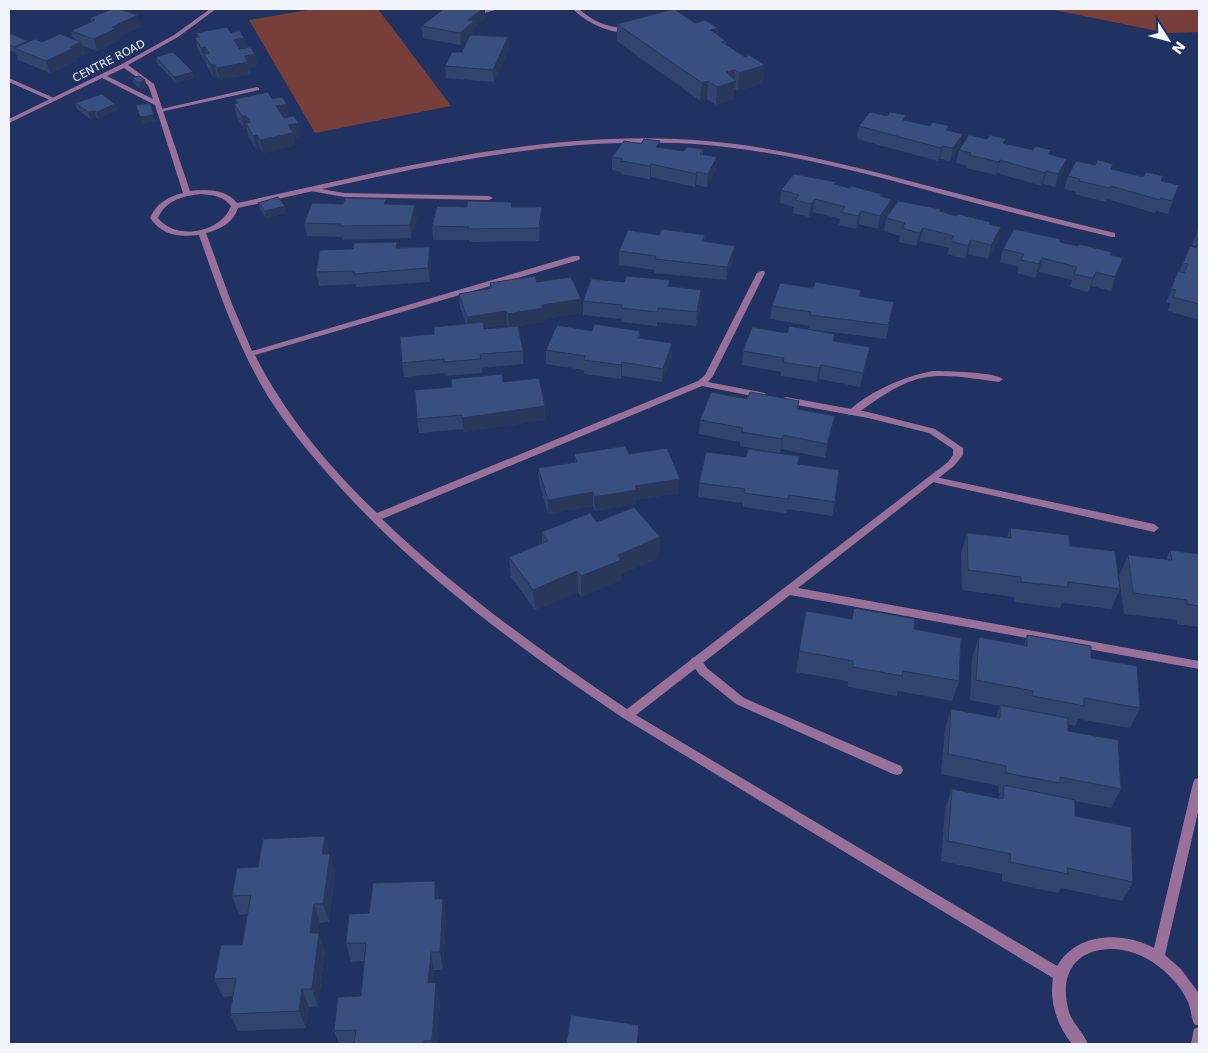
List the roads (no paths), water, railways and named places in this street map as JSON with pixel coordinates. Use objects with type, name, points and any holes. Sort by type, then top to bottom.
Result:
[{"type":"street","name":"CENTRE ROAD","points":[[9,121],[124,65],[176,36],[213,9]]},
{"type":"street","points":[[477,13],[496,9]]},
{"type":"street","points":[[576,9],[600,26],[619,30],[635,29]]},
{"type":"street","points":[[124,65],[151,84],[187,194]]},
{"type":"street","points":[[102,76],[159,108],[257,89]]},
{"type":"street","points":[[9,80],[54,100]]},
{"type":"street","points":[[235,206],[533,146],[600,142],[704,143],[773,152],[845,167],[1112,236]]},
{"type":"street","points":[[314,189],[344,195],[489,198]]},
{"type":"street","points":[[187,194],[218,194],[231,200],[235,206],[230,218],[214,229],[202,232],[174,233],[164,230],[157,224],[154,218],[157,210],[164,203],[187,194]]},
{"type":"street","points":[[202,232],[234,321],[250,354],[286,417],[342,483],[425,566],[563,673],[628,715],[1060,975]]},
{"type":"street","points":[[250,354],[576,258]]},
{"type":"street","points":[[376,517],[701,383],[709,376],[761,274]]},
{"type":"street","points":[[852,413],[910,379],[932,374],[999,379]]},
{"type":"street","points":[[628,715],[696,661],[790,591],[958,456],[958,448],[932,431],[701,383]]},
{"type":"street","points":[[931,479],[1154,528]]},
{"type":"street","points":[[790,591],[1199,666]]},
{"type":"street","points":[[696,661],[703,671],[740,701],[898,770]]},
{"type":"street","points":[[1158,958],[1199,783]]},
{"type":"street","points":[[1081,1044],[1063,1017],[1058,995],[1060,975],[1068,960],[1081,949],[1098,943],[1118,942],[1158,958],[1184,984],[1194,999],[1199,1018]]},
{"type":"street","points":[[1198,1044],[1199,1034]]}]
